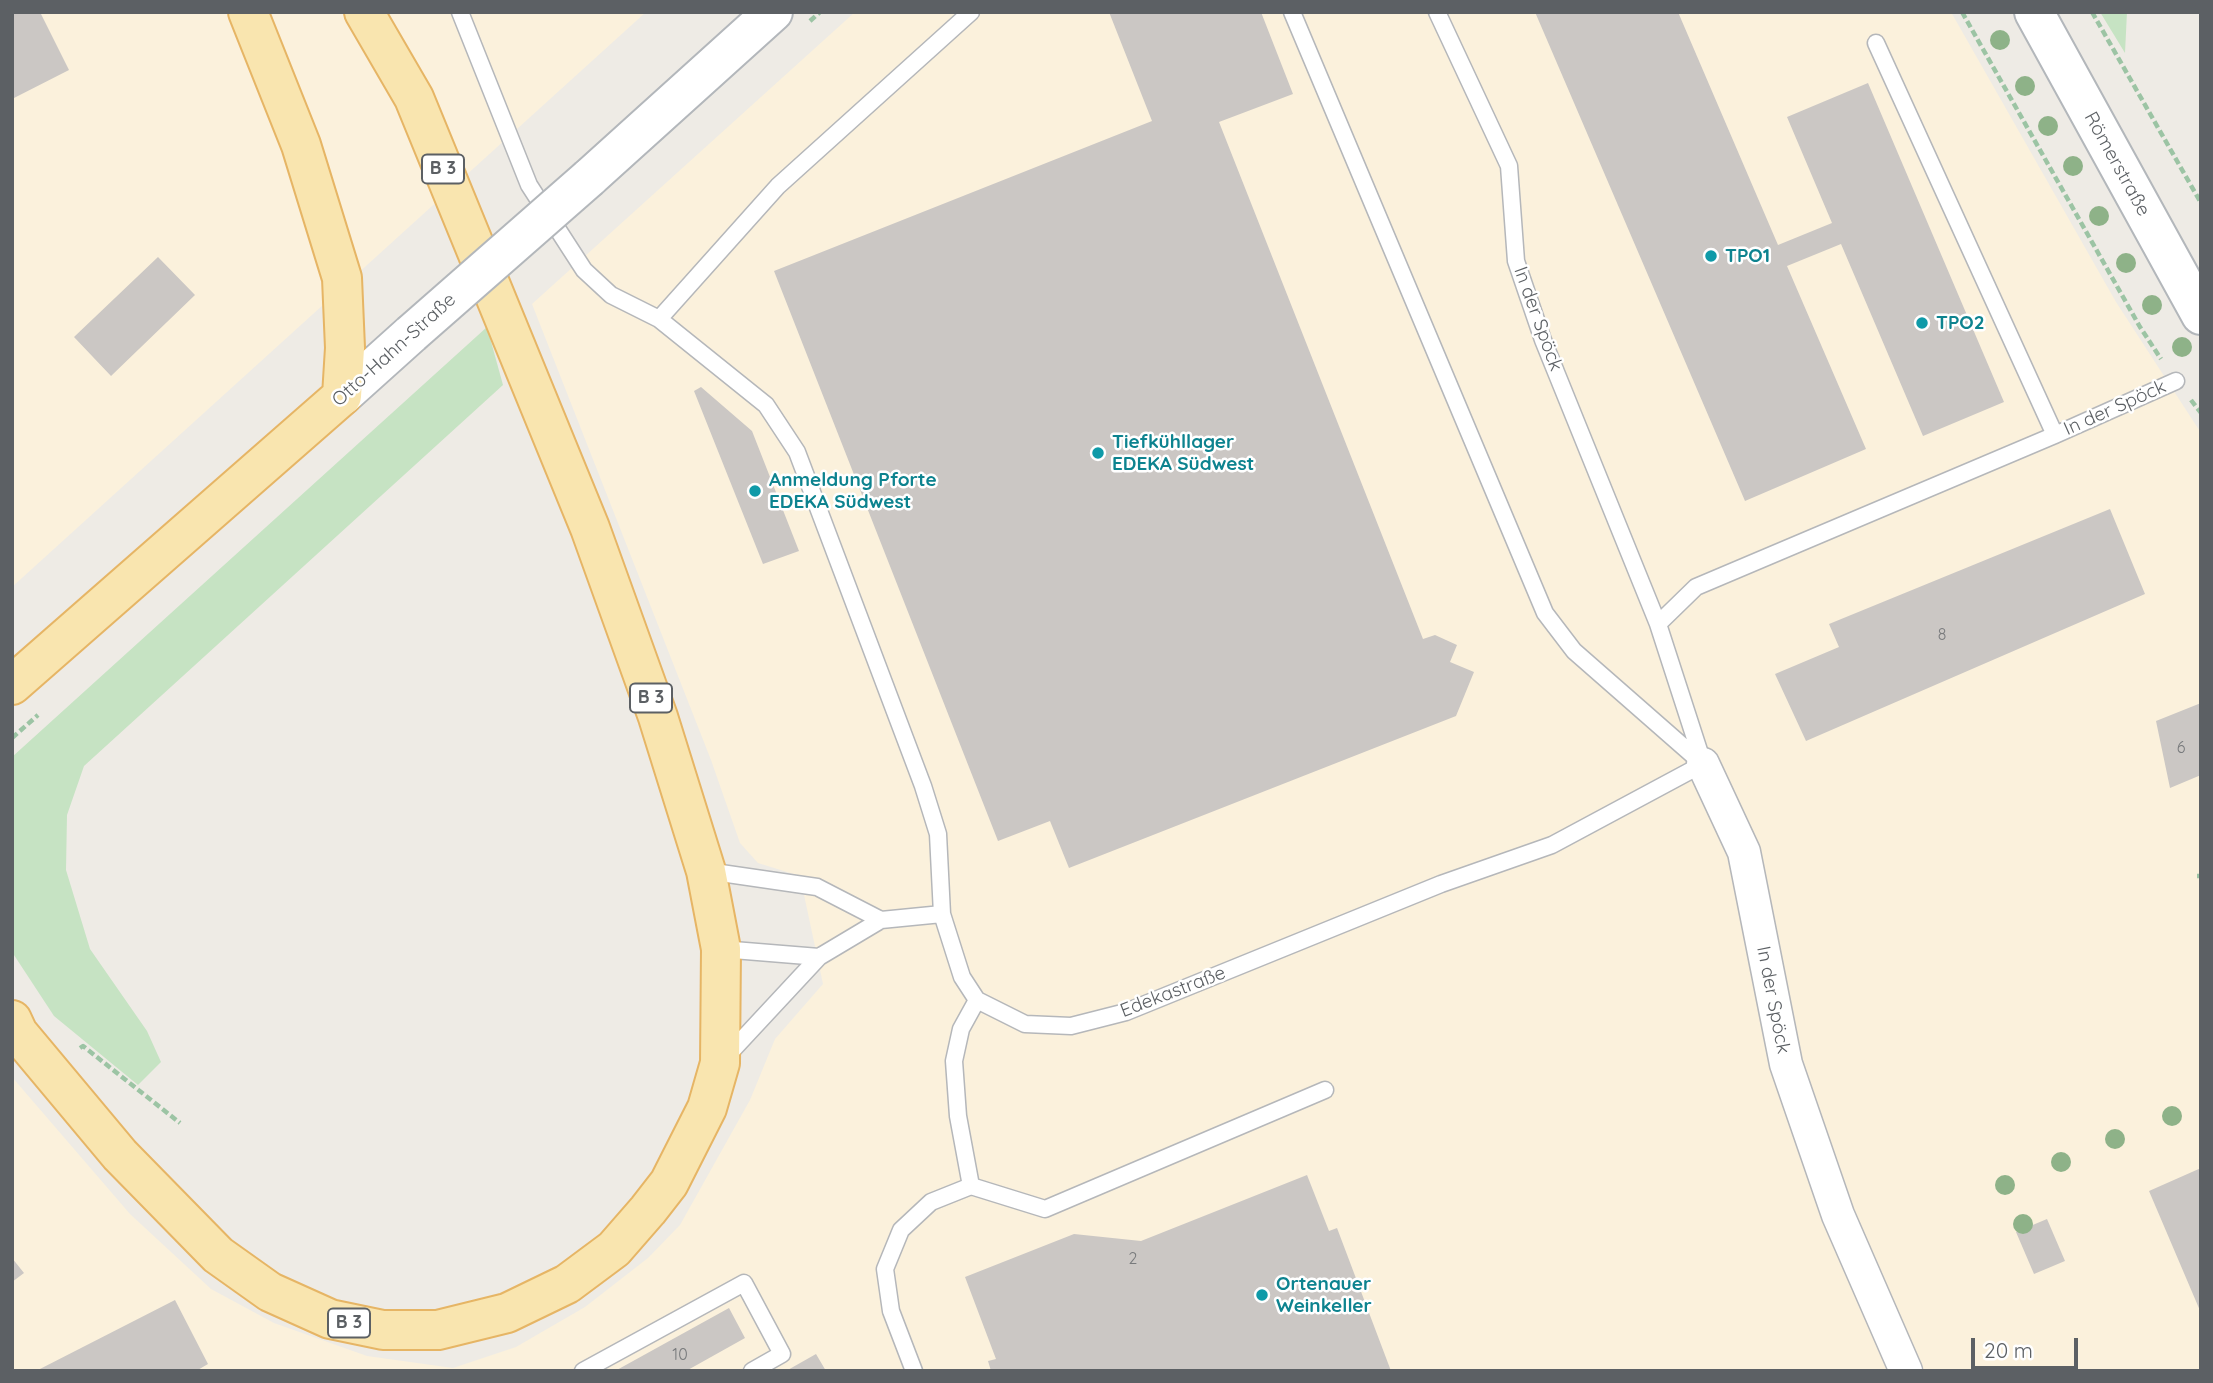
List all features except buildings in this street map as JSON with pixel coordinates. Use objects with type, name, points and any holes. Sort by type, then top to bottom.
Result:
[{"type":"main road","points":[[248,12],[301,145],[342,278],[345,348],[342,396]]},
{"type":"main road","name":"B 3","points":[[14,1027],[120,1155],[218,1255],[270,1293],[330,1319],[383,1329],[438,1331],[507,1313],[567,1284],[614,1249],[669,1182],[707,1108],[720,1063],[721,949],[706,871],[658,717],[590,528],[414,98],[364,12]]},
{"type":"main road","name":"Otto-Hahn-Straße","points":[[12,685],[342,396]]},
{"type":"street","name":"Otto-Hahn-Straße","points":[[342,396],[773,12]]},
{"type":"street","name":"Römerstraße","points":[[2034,12],[2201,315]]},
{"type":"street","name":"In der Spöck","points":[[1703,764],[1744,852],[1786,1064],[1838,1215],[1906,1371]]},
{"type":"lane","points":[[460,12],[529,185],[584,270],[611,295],[659,319],[766,405],[797,452],[938,834],[942,914],[962,977],[977,1000],[961,1029],[954,1061],[958,1116],[971,1186]]},
{"type":"lane","points":[[659,319],[778,186],[971,12]]},
{"type":"lane","points":[[1292,12],[1545,612],[1574,651],[1703,764]]},
{"type":"lane","name":"In der Spöck","points":[[1437,12],[1509,166],[1517,261],[1543,340],[1657,624],[1703,764]]},
{"type":"lane","name":"In der Spöck","points":[[1876,43],[2055,435]]},
{"type":"lane","name":"In der Spöck","points":[[1657,624],[1696,587],[2176,381]]},
{"type":"lane","name":"Edekastraße","points":[[977,1000],[1026,1024],[1071,1026],[1126,1012],[1441,884],[1552,845],[1703,764]]},
{"type":"lane","points":[[706,871],[817,887],[881,920]]},
{"type":"lane","points":[[720,1063],[819,957],[881,920],[942,914]]},
{"type":"lane","points":[[721,949],[819,957]]},
{"type":"lane","points":[[914,1371],[891,1311],[885,1269],[901,1230],[931,1202],[971,1186],[1045,1209],[1325,1090]]},
{"type":"lane","points":[[583,1371],[744,1283],[782,1354],[752,1371]]},
{"type":"path","points":[[1962,12],[2140,327],[2201,413]]},
{"type":"path","points":[[2092,12],[2201,203]]},
{"type":"path","points":[[43,1063],[83,1046],[180,1123]]},
{"type":"shaded area","points":[[12,12],[646,12],[12,587]]},
{"type":"shaded area","points":[[855,12],[1951,12],[2116,302],[2201,433],[2201,1371],[12,1371],[12,1077],[130,1214],[211,1289],[274,1323],[367,1356],[453,1368],[516,1347],[585,1307],[648,1258],[680,1225],[750,1100],[775,1039],[823,984],[800,876],[758,863],[740,843],[711,760],[532,304]]},
{"type":"green space","points":[[2100,12],[2127,12],[2125,53]]},
{"type":"green space","points":[[487,327],[503,385],[84,766],[67,815],[66,870],[90,949],[147,1031],[161,1062],[138,1085],[54,1016],[12,952],[12,757]]},
{"type":"place","name":"TPO1","points":[[1711,256]]},
{"type":"place","name":"TPO2","points":[[1922,323]]},
{"type":"place","name":"Tiefkühllager EDEKA Südwest","points":[[1098,453]]},
{"type":"place","name":"Anmeldung Pforte EDEKA Südwest","points":[[755,491]]},
{"type":"place","name":"Ortenauer Weinkeller","points":[[1262,1295]]}]
